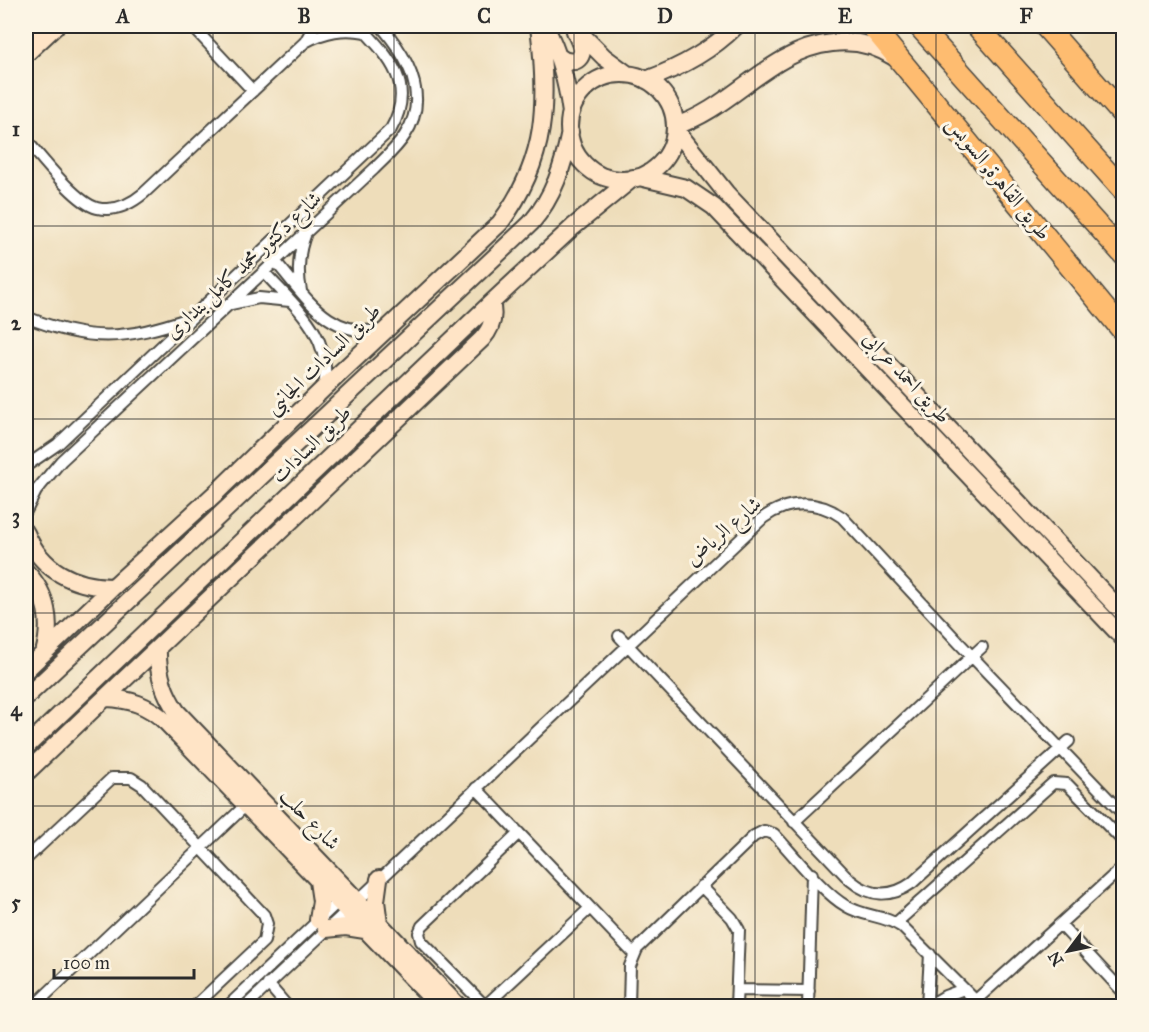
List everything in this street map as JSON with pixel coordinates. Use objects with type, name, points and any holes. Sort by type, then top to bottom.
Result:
[{"type":"highway","name":"طريق القاهرة, السويس","points":[[872,26],[906,64],[1124,332]]},
{"type":"highway","name":"طريق القاهرة, السويس","points":[[919,26],[1124,255]]},
{"type":"highway","points":[[977,26],[1124,191]]},
{"type":"highway","points":[[1045,26],[1120,109]]},
{"type":"street","points":[[26,32],[33,26]]},
{"type":"street","points":[[26,54],[56,26]]},
{"type":"street","points":[[192,26],[253,91]]},
{"type":"street","points":[[26,140],[64,183],[87,204],[97,208],[120,207],[144,193],[305,42],[314,26]]},
{"type":"street","name":"شارع دكتور محمد كامل بندارى","points":[[26,512],[36,491],[61,461],[374,169],[406,133],[412,122],[416,97],[415,82],[404,55],[381,26]]},
{"type":"street","name":"طريق السادات الجانبى","points":[[26,670],[500,223],[513,205],[529,171],[541,132],[545,91],[539,26]]},
{"type":"street","points":[[545,26],[558,56],[571,113],[570,132],[578,155],[595,172],[617,179],[636,178],[648,173],[662,162],[671,147],[675,127],[673,112],[667,99],[658,88],[646,80],[627,74],[604,57],[573,26]]},
{"type":"street","points":[[558,56],[567,63],[573,62],[581,55],[580,44],[573,26]]},
{"type":"street","points":[[646,80],[698,55],[722,39],[736,26]]},
{"type":"street","points":[[305,42],[322,34],[363,29]]},
{"type":"street","name":"شارع دكتور محمد كامل بندارى","points":[[26,466],[58,444],[363,158],[391,129],[402,103],[402,89],[392,64],[363,29]]},
{"type":"street","points":[[675,127],[707,111],[777,62],[809,48],[843,42],[860,43],[876,47],[906,64]]},
{"type":"street","points":[[571,113],[577,100],[590,85],[608,76],[627,74]]},
{"type":"street","name":"طريق احمد عرابى","points":[[675,127],[765,248],[1121,625]]},
{"type":"street","name":"طريق السادات","points":[[26,698],[531,223],[550,197],[559,178],[570,132]]},
{"type":"street","points":[[363,158],[374,169]]},
{"type":"street","name":"طريق احمد عرابى","points":[[636,178],[675,185],[696,194],[765,248]]},
{"type":"street","name":"طريق السادات","points":[[26,747],[491,303],[573,227],[636,178]]},
{"type":"street","points":[[302,292],[298,267],[302,243],[307,232]]},
{"type":"street","points":[[275,261],[323,315],[342,327],[363,332],[385,330]]},
{"type":"street","points":[[264,272],[315,330],[326,364],[324,388]]},
{"type":"street","points":[[446,274],[476,275]]},
{"type":"street","points":[[228,305],[259,298],[290,301]]},
{"type":"street","points":[[26,773],[488,333],[493,318],[491,303]]},
{"type":"street","points":[[26,317],[68,331],[114,336],[139,334],[193,317]]},
{"type":"street","name":"شارع الرياض","points":[[322,925],[347,901],[379,879],[763,518],[780,508],[799,504],[825,508],[842,517],[972,656],[1065,745],[1124,815]]},
{"type":"street","points":[[177,529],[202,530]]},
{"type":"street","points":[[26,533],[40,558],[53,570],[81,584],[113,587]]},
{"type":"street","points":[[26,572],[37,585],[47,612],[47,640],[44,653]]},
{"type":"street","points":[[619,636],[859,888],[881,894],[892,893],[912,883],[1065,745]]},
{"type":"street","points":[[794,822],[982,647]]},
{"type":"street","name":"شارع حلب","points":[[158,648],[159,675],[169,700],[177,711],[347,901],[458,1006]]},
{"type":"street","name":"شارع حلب","points":[[106,698],[132,701],[156,713],[318,881],[347,901]]},
{"type":"street","points":[[26,859],[112,778],[131,778],[141,785],[264,915],[267,924],[264,941],[195,1006]]},
{"type":"street","points":[[896,923],[1053,783],[1067,784],[1124,842]]},
{"type":"street","points":[[476,788],[634,954]]},
{"type":"street","points":[[34,1006],[246,805]]},
{"type":"street","points":[[629,1006],[630,966],[634,954],[701,886],[754,836],[764,831],[774,834],[837,900],[857,912],[896,923],[908,931],[979,1003],[1059,924],[1124,866]]},
{"type":"street","points":[[519,833],[422,926],[419,933],[421,941],[485,1006],[590,908]]},
{"type":"street","points":[[808,1006],[812,874]]},
{"type":"street","points":[[228,1006],[322,925],[372,927],[379,879]]},
{"type":"street","points":[[246,1006],[322,925],[318,881]]},
{"type":"street","points":[[701,886],[737,926],[739,935],[736,1006]]},
{"type":"street","points":[[1059,924],[1124,993]]},
{"type":"street","name":"شارع حلب","points":[[372,927],[439,1006]]},
{"type":"street","points":[[928,1006],[930,954]]},
{"type":"street","points":[[268,984],[287,1006]]},
{"type":"street","points":[[928,1006],[964,989]]},
{"type":"street","points":[[737,990],[809,990]]}]
